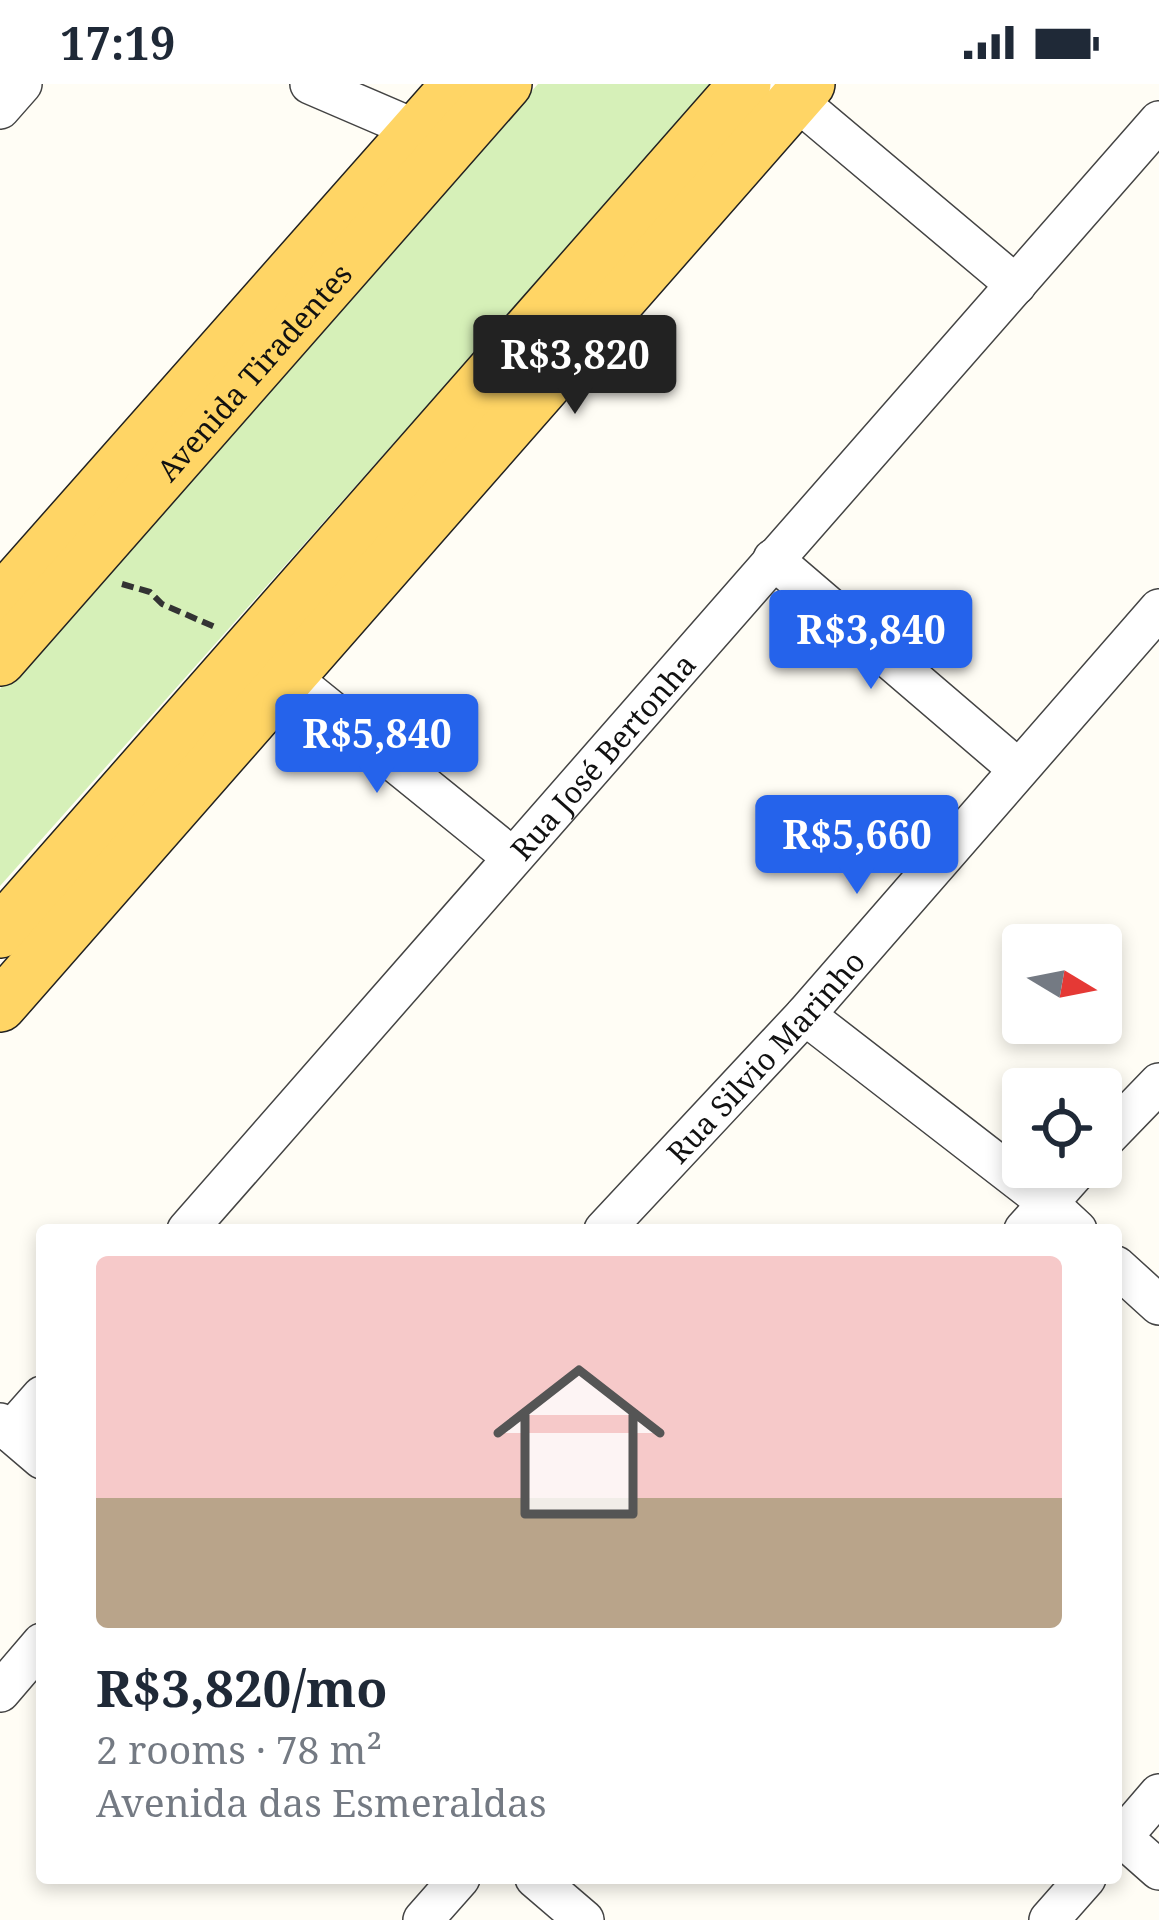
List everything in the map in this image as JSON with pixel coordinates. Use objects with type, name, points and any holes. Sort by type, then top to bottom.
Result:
[{"type":"main road","name":"Avenida Tiradentes","points":[[2,595],[458,84]]},
{"type":"main road","name":"Avenida Tiradentes","points":[[0,660],[506,84]]},
{"type":"main road","points":[[0,1006],[270,661],[745,84]]},
{"type":"main road","points":[[0,932],[270,661],[794,89]]},
{"type":"street","points":[[0,109],[22,84]]},
{"type":"street","points":[[310,84],[417,130]]},
{"type":"street","points":[[794,89],[1016,285]]},
{"type":"street","name":"Rua José Bertonha","points":[[192,1224],[1159,121]]},
{"type":"street","points":[[773,559],[1018,769]]},
{"type":"street","name":"Rua Silvio Marinho","points":[[610,1224],[805,1015],[1159,609]]},
{"type":"street","points":[[270,661],[512,857]]},
{"type":"street","points":[[805,1015],[1036,1216],[1061,1188]]},
{"type":"street","points":[[1122,1121],[1159,1083]]},
{"type":"street","points":[[1122,1271],[1159,1305]]},
{"type":"street","points":[[36,1401],[5,1428],[36,1454]]},
{"type":"street","points":[[0,1692],[36,1649]]},
{"type":"street","points":[[1122,1834],[1159,1794]]},
{"type":"street","points":[[1122,1841],[1159,1870]]},
{"type":"street","points":[[423,1920],[455,1884]]},
{"type":"street","points":[[542,1884],[584,1920]]},
{"type":"street","points":[[1048,1920],[1081,1884]]},
{"type":"path","points":[[76,573],[107,590],[134,585],[270,661]]},
{"type":"green space","points":[[538,84],[713,84],[0,886],[0,689]]}]
